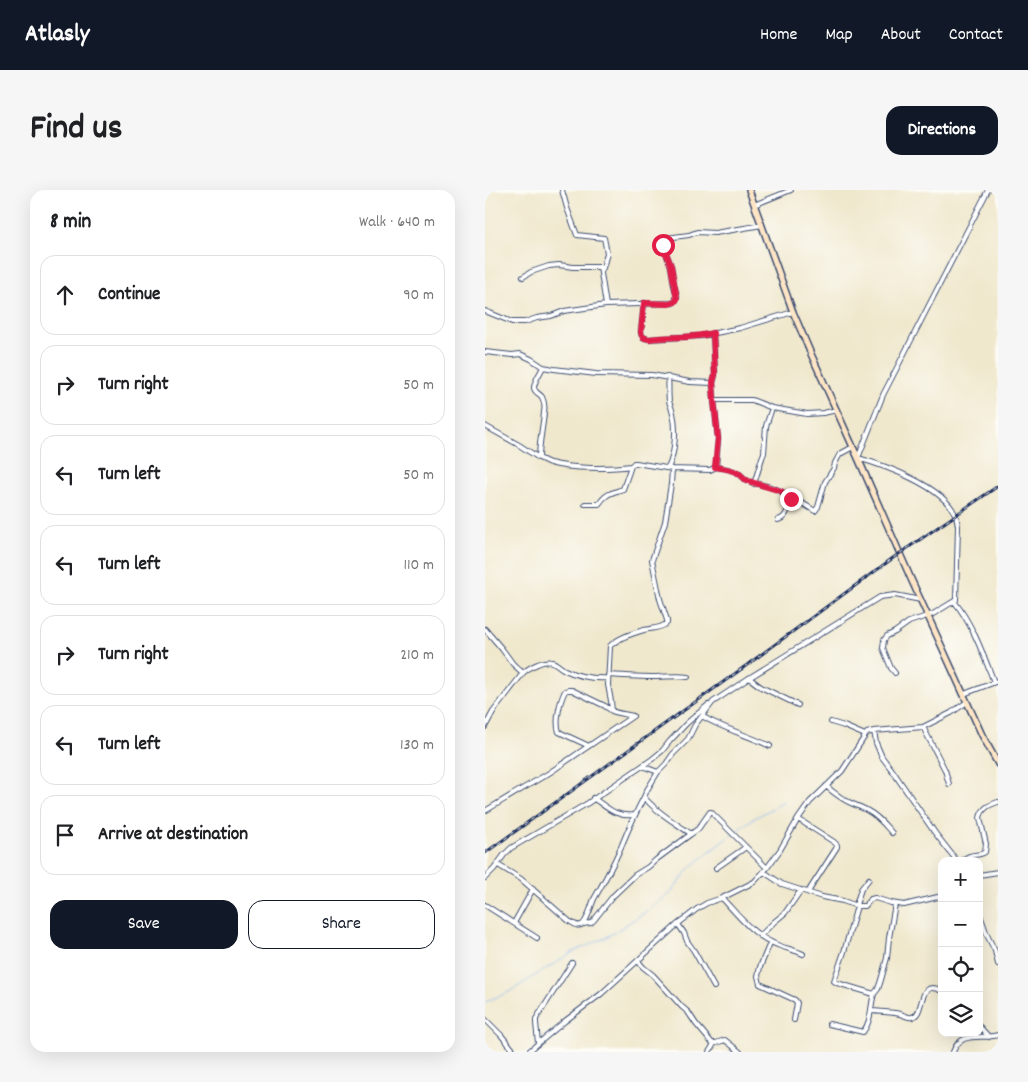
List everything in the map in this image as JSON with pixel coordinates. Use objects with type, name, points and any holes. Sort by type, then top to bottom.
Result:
[{"type":"main road","points":[[749,190],[793,312],[811,354],[982,735],[998,764]]},
{"type":"street","points":[[563,190],[567,208],[577,235],[604,238],[607,253],[603,268]]},
{"type":"street","points":[[754,205],[791,190]]},
{"type":"street","points":[[895,673],[883,648],[886,637],[909,622],[929,616],[956,600],[958,526],[956,515],[952,509],[944,500],[925,486],[885,466],[858,458],[883,394],[988,190]]},
{"type":"street","points":[[485,311],[512,322],[525,322],[564,311],[606,305],[669,304],[677,299],[671,266],[663,245],[666,238],[697,232],[715,233],[763,225]]},
{"type":"street","points":[[523,277],[549,266],[600,267],[606,305]]},
{"type":"street","points":[[644,303],[641,332],[644,338],[701,336],[740,328],[793,312]]},
{"type":"street","points":[[713,333],[715,375],[713,382],[718,439],[715,467]]},
{"type":"street","points":[[485,352],[519,354],[543,367],[596,374],[652,375],[690,382],[713,382]]},
{"type":"street","points":[[539,458],[545,411],[542,397],[534,389],[536,380],[543,367]]},
{"type":"street","points":[[612,711],[607,685],[610,646],[625,637],[643,630],[664,626],[667,623],[652,560],[665,522],[671,484],[670,469],[675,434],[673,412],[669,404],[668,377]]},
{"type":"street","points":[[714,400],[752,400],[772,408],[807,414],[837,410]]},
{"type":"street","points":[[755,484],[764,453],[766,426],[772,408]]},
{"type":"street","points":[[485,426],[550,463],[609,468],[631,466],[634,463],[670,469],[711,470],[715,467],[727,468],[741,474],[745,480],[781,491],[789,497],[791,502],[785,515],[782,519],[778,520]]},
{"type":"street","points":[[791,502],[800,502],[815,511],[818,507],[825,482],[840,454],[853,447]]},
{"type":"street","points":[[585,504],[599,504],[610,493],[623,489],[631,466]]},
{"type":"street","points":[[485,878],[511,848],[588,803],[642,766],[662,751],[687,723],[713,702],[749,678],[880,597],[895,595],[921,600]]},
{"type":"street","points":[[954,601],[972,629],[996,682],[964,694]]},
{"type":"street","points":[[485,629],[513,664],[523,673]]},
{"type":"street","points":[[485,727],[493,712],[523,673],[528,669],[549,661],[581,677],[595,679],[608,677],[688,677]]},
{"type":"street","points":[[749,678],[761,687],[798,705]]},
{"type":"street","points":[[485,811],[549,773],[589,746],[633,716],[623,713],[617,714],[572,690],[565,691],[557,719],[559,732],[589,746]]},
{"type":"street","points":[[583,924],[593,900],[604,883],[621,848],[634,815],[647,790],[658,772],[688,739],[695,725],[713,702]]},
{"type":"street","points":[[528,1052],[601,994],[697,909],[754,882],[780,850],[810,802],[842,771],[865,735],[874,731],[923,727],[951,713],[967,702]]},
{"type":"street","points":[[702,716],[711,722],[770,746]]},
{"type":"street","points":[[831,722],[865,735]]},
{"type":"street","points":[[923,727],[945,770],[949,784]]},
{"type":"street","points":[[874,731],[876,743],[882,757],[954,857]]},
{"type":"street","points":[[642,766],[658,772]]},
{"type":"street","points":[[826,786],[832,792],[874,815],[892,833]]},
{"type":"street","points":[[645,797],[656,810],[691,834]]},
{"type":"street","points":[[593,798],[614,813],[625,816],[634,815]]},
{"type":"street","points":[[965,857],[985,852],[986,844],[980,818],[981,814],[986,807],[998,802]]},
{"type":"street","points":[[498,865],[521,879],[569,921],[578,926],[591,923],[613,896],[635,875],[698,829],[711,812],[746,847],[765,870],[782,884],[856,906],[865,906],[871,899],[875,898],[904,905],[938,897]]},
{"type":"street","points":[[798,819],[837,845],[808,892]]},
{"type":"street","points":[[716,868],[746,847]]},
{"type":"street","points":[[983,874],[998,872]]},
{"type":"street","points":[[869,879],[861,890],[834,981],[837,984],[874,994]]},
{"type":"street","points":[[514,923],[533,889]]},
{"type":"street","points":[[760,936],[785,913],[801,890]]},
{"type":"street","points":[[722,898],[760,936],[785,949],[803,954]]},
{"type":"street","points":[[829,1024],[863,1032],[867,1027],[872,1011],[871,1004],[881,980],[887,958],[895,904]]},
{"type":"street","points":[[485,906],[537,938]]},
{"type":"street","points":[[678,924],[714,987]]},
{"type":"street","points":[[983,924],[998,964]]},
{"type":"street","points":[[770,942],[760,967],[760,984],[797,1002],[794,1020]]},
{"type":"street","points":[[638,961],[687,1010],[702,1032],[714,1044]]},
{"type":"street","points":[[538,1043],[536,1019],[572,963]]},
{"type":"street","points":[[872,1011],[893,1013],[912,1018],[917,1013],[924,993],[932,987],[938,988]]},
{"type":"street","points":[[485,1019],[515,1052]]},
{"type":"street","points":[[983,1030],[989,1037]]},
{"type":"street","points":[[953,1052],[961,1040],[976,1036],[989,1037],[998,1035]]},
{"type":"street","points":[[709,1052],[714,1044],[725,1040],[739,1052]]},
{"type":"waterway","points":[[485,1002],[509,992],[573,952],[605,938],[641,915],[670,894],[690,868],[709,852],[751,820],[784,802]]},
{"type":"railway","points":[[485,853],[893,558],[998,486]]},
{"type":"route","points":[[663,245],[671,266],[677,299],[669,304],[644,303],[642,336],[649,339],[701,336],[713,333],[715,375],[713,382],[718,439],[715,467],[727,468],[741,474],[743,479],[781,491],[791,499]]}]
